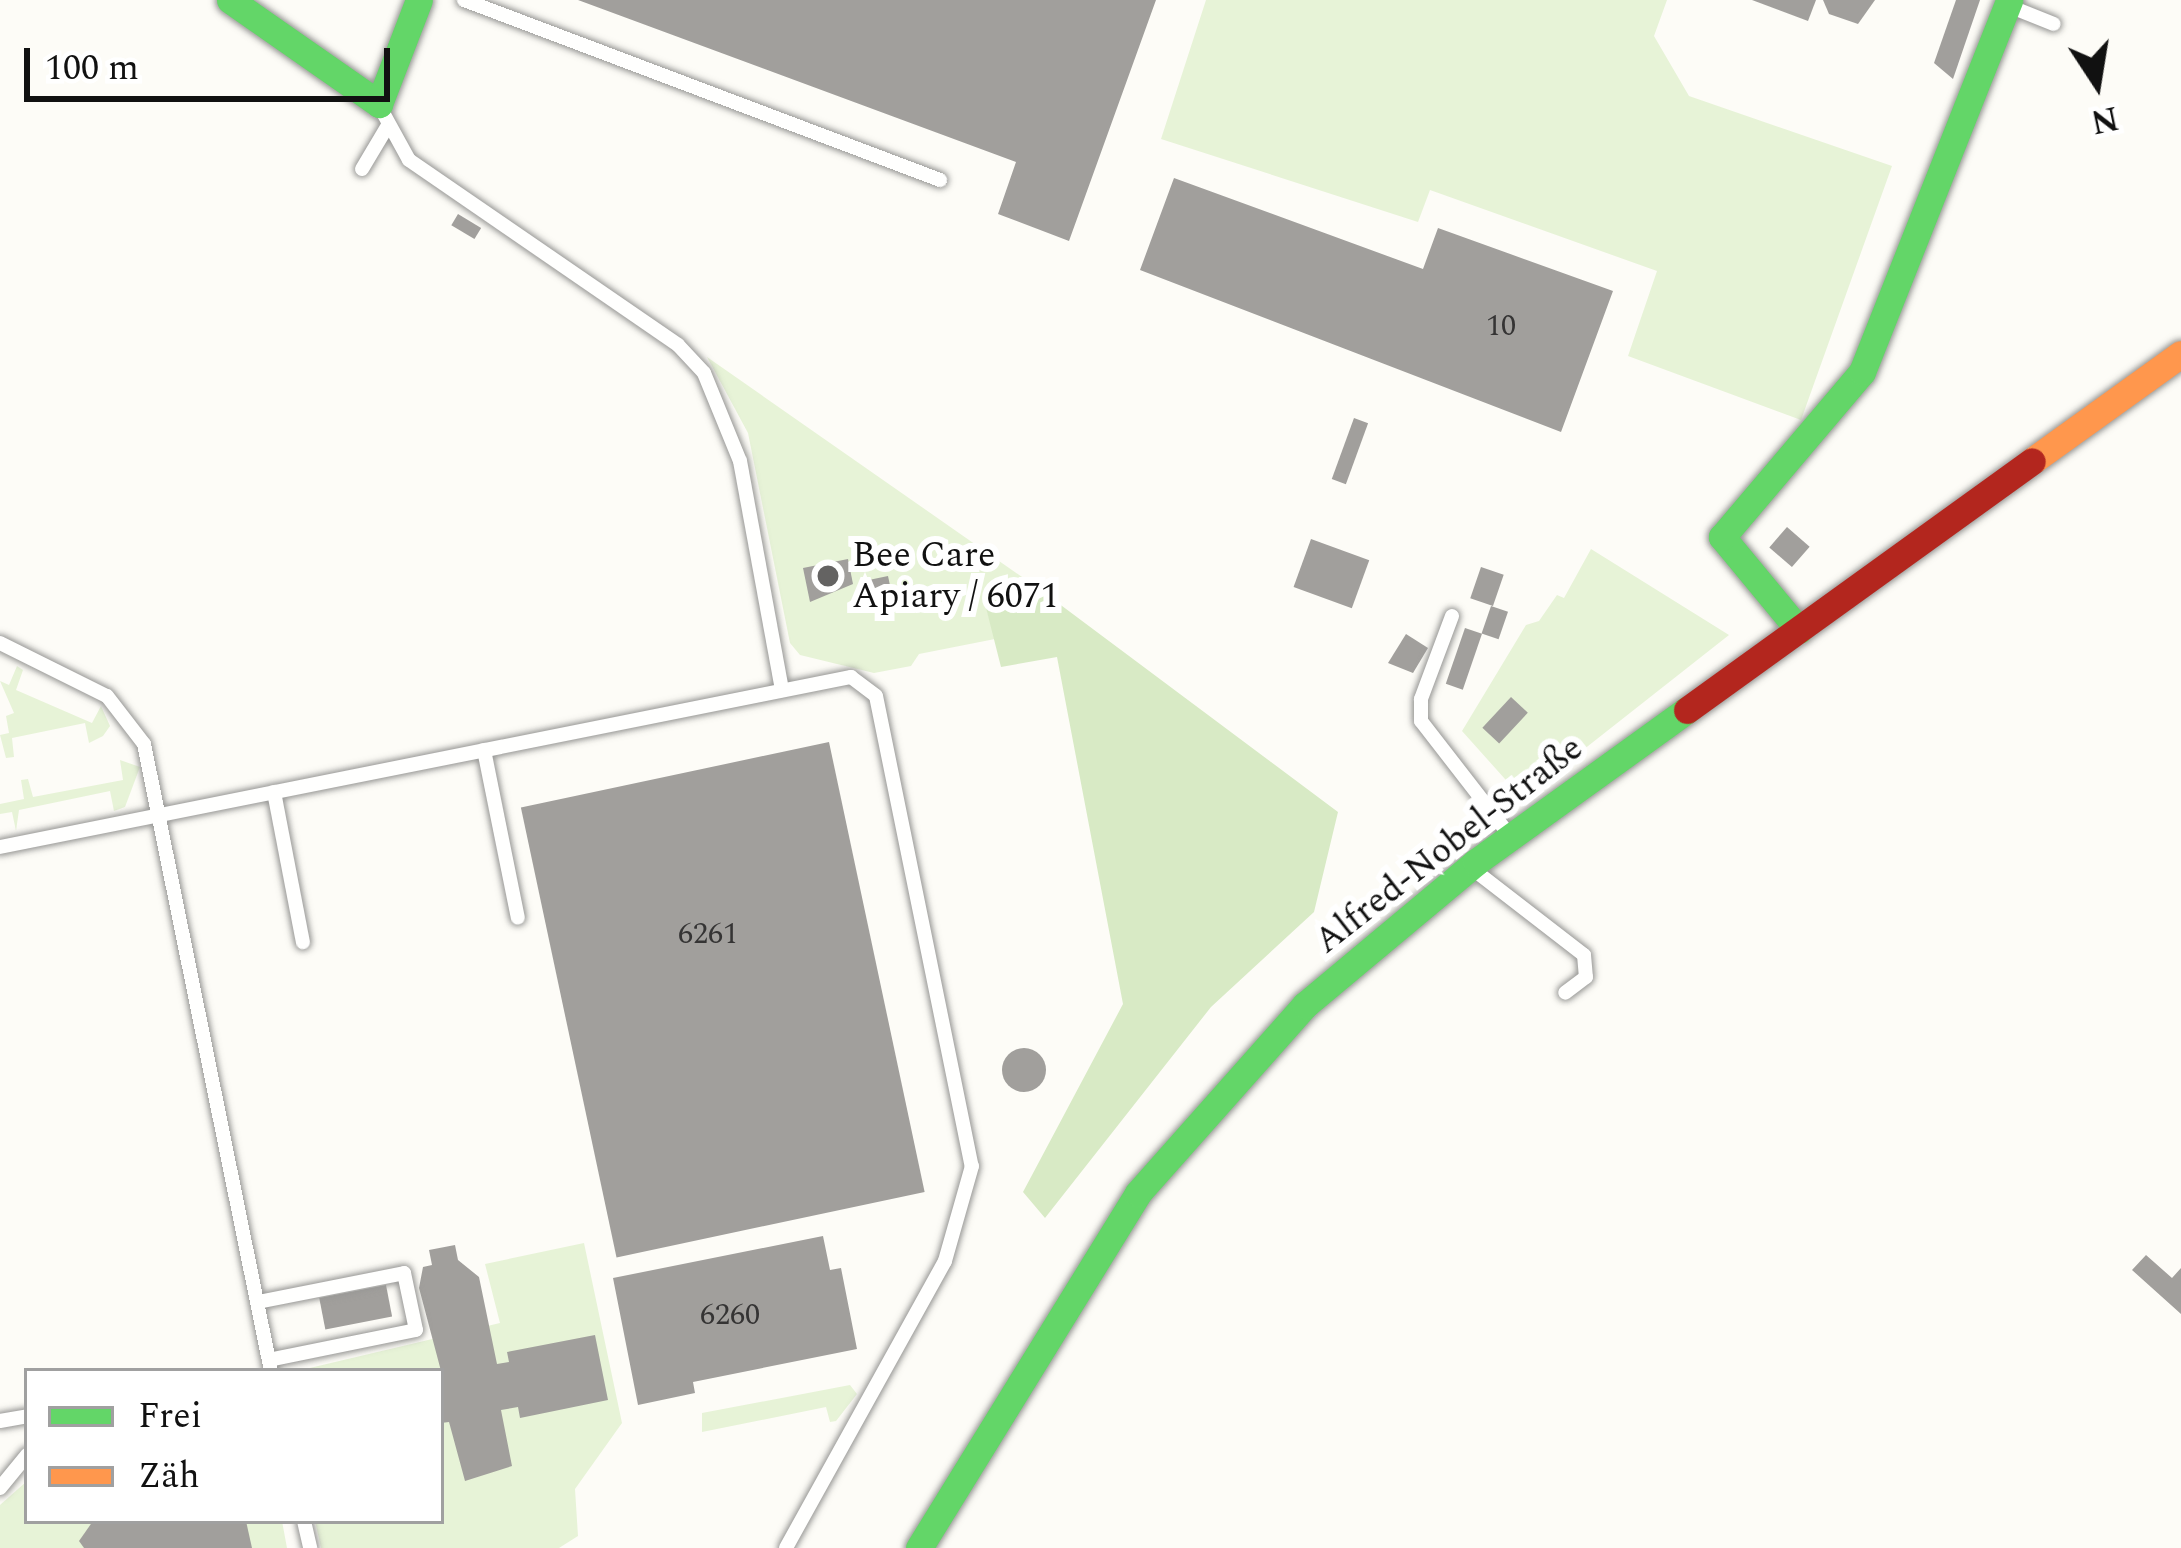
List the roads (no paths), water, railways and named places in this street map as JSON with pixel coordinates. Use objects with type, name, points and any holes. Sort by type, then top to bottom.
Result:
[{"type":"street","points":[[230,0],[383,116],[412,5]]},
{"type":"street","points":[[1798,630],[1722,537],[1862,372],[2008,3]]},
{"type":"street","name":"Alfred-Nobel-Straße","points":[[920,1548],[1054,1318],[1138,1193],[1305,1005],[1470,867],[2181,354]]},
{"type":"lane","points":[[464,0],[940,180]]},
{"type":"lane","points":[[2008,3],[2054,24]]},
{"type":"lane","points":[[362,169],[383,116]]},
{"type":"lane","points":[[383,116],[409,160],[679,345],[704,373],[740,461],[782,690]]},
{"type":"lane","points":[[1452,616],[1421,699],[1421,721],[1511,837]]},
{"type":"lane","points":[[0,643],[107,696],[128,715],[164,814],[267,1368],[416,1330],[404,1273],[258,1301]]},
{"type":"lane","points":[[0,847],[851,677],[876,696],[972,1166],[945,1262],[786,1548]]},
{"type":"lane","points":[[484,750],[518,918]]},
{"type":"lane","points":[[274,793],[303,942]]},
{"type":"lane","points":[[1470,867],[1584,955],[1586,977],[1565,993]]},
{"type":"lane","points":[[0,1488],[24,1459]]},
{"type":"place","name":"Bee Care Apiary / 6071","points":[[828,576]]}]
